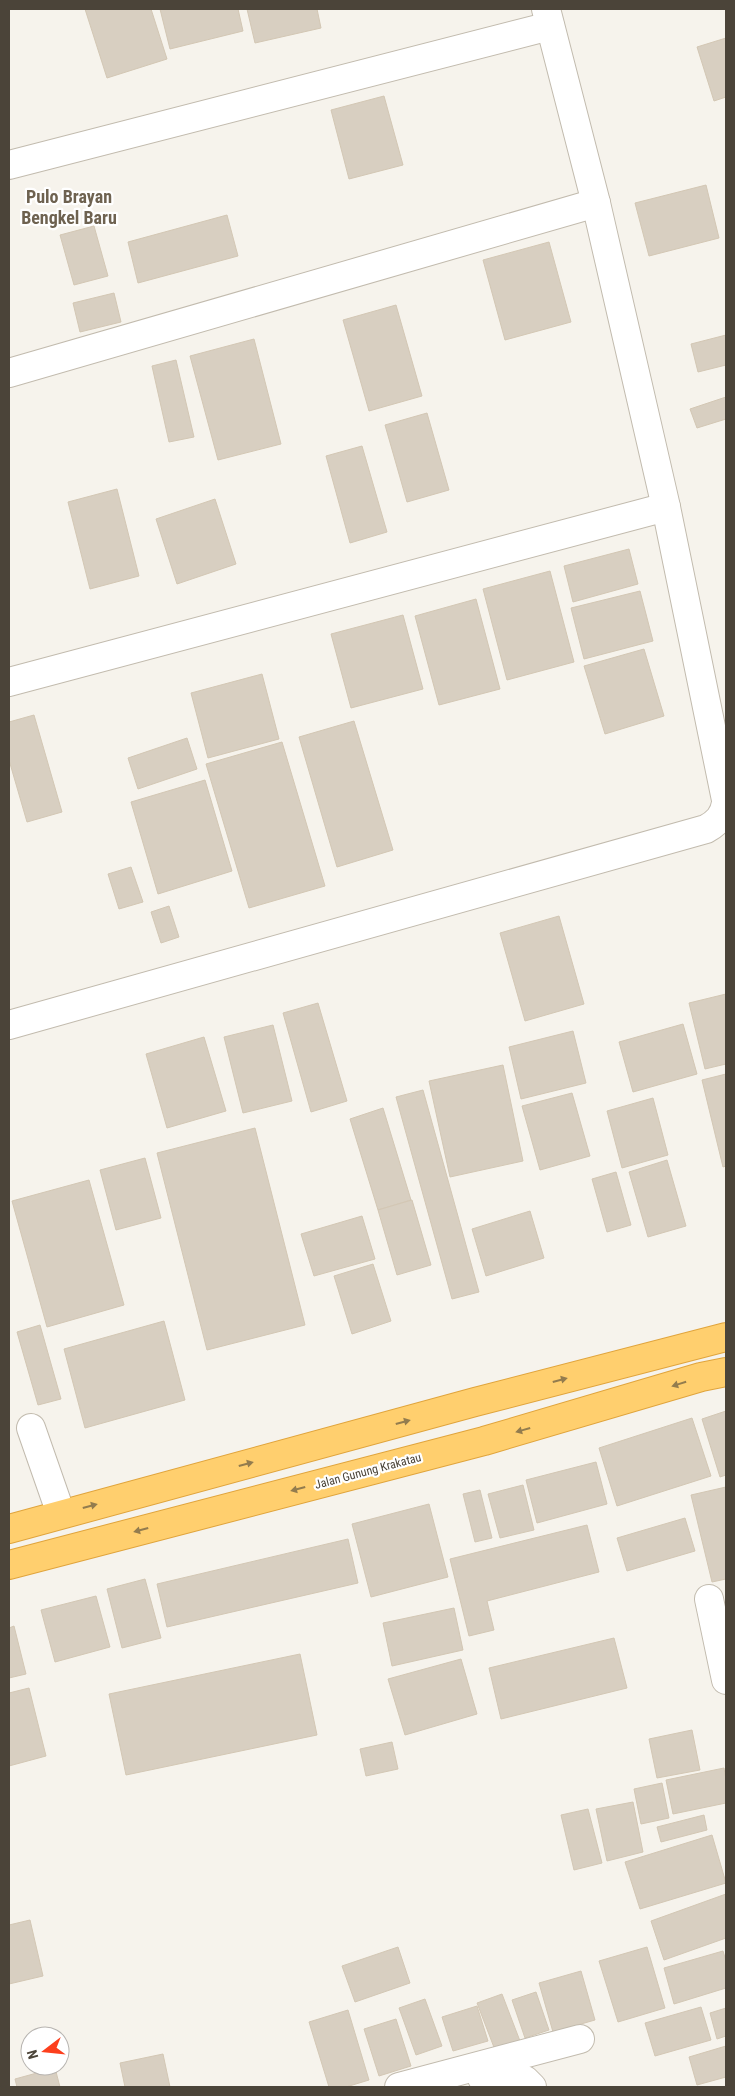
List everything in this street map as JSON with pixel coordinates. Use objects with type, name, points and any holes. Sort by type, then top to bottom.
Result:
[{"type":"highway","points":[[9,1529],[475,1402],[726,1337]]},
{"type":"highway","name":"Jalan Gunung Krakatau","points":[[9,1565],[484,1441],[701,1377],[726,1372]]},
{"type":"street","points":[[9,165],[548,17],[596,203],[666,507],[726,802],[722,816],[716,823],[706,829],[9,1025]]},
{"type":"street","points":[[9,373],[596,203]]},
{"type":"street","points":[[9,682],[666,507]]},
{"type":"street","points":[[30,1428],[61,1514]]},
{"type":"street","points":[[709,1599],[726,1680]]},
{"type":"street","points":[[399,2087],[580,2039]]},
{"type":"street","points":[[450,2087],[506,2072],[517,2075],[532,2087]]},
{"type":"building","points":[[85,9],[151,9],[167,59],[107,78]]},
{"type":"building","points":[[160,9],[238,9],[243,31],[170,49]]},
{"type":"building","points":[[247,9],[317,9],[321,28],[255,43]]},
{"type":"building","points":[[726,38],[726,97],[714,101],[697,47]]},
{"type":"building","points":[[384,96],[403,165],[349,179],[331,110]]},
{"type":"building","points":[[706,185],[719,238],[649,256],[635,203]]},
{"type":"building","points":[[227,215],[238,256],[138,283],[128,242]]},
{"type":"building","points":[[94,226],[108,276],[74,285],[60,235]]},
{"type":"building","points":[[549,242],[571,322],[505,340],[483,260]]},
{"type":"building","points":[[114,293],[121,322],[80,332],[73,303]]},
{"type":"building","points":[[396,305],[422,396],[369,411],[343,320]]},
{"type":"building","points":[[726,335],[726,365],[698,372],[691,344]]},
{"type":"building","points":[[254,339],[281,444],[218,460],[190,356]]},
{"type":"building","points":[[176,360],[194,437],[169,442],[152,366]]},
{"type":"building","points":[[726,397],[726,419],[697,428],[690,409]]},
{"type":"building","points":[[427,413],[449,490],[407,502],[385,425]]},
{"type":"building","points":[[362,446],[387,532],[350,543],[326,456]]},
{"type":"building","points":[[117,489],[139,576],[90,589],[68,502]]},
{"type":"building","points":[[215,499],[236,564],[177,584],[156,519]]},
{"type":"building","points":[[629,549],[638,584],[573,602],[564,566]]},
{"type":"building","points":[[550,571],[574,662],[507,680],[483,589]]},
{"type":"building","points":[[640,591],[653,641],[584,659],[571,608]]},
{"type":"building","points":[[476,599],[500,689],[439,705],[415,616]]},
{"type":"building","points":[[403,615],[423,689],[351,708],[331,634]]},
{"type":"building","points":[[644,649],[664,716],[605,734],[584,666]]},
{"type":"building","points":[[262,674],[279,739],[208,758],[191,693]]},
{"type":"building","points":[[34,715],[62,812],[27,822],[9,760],[9,722]]},
{"type":"building","points":[[354,721],[393,850],[337,867],[299,737]]},
{"type":"building","points":[[187,738],[197,769],[138,789],[128,758]]},
{"type":"building","points":[[282,742],[325,886],[249,908],[206,764]]},
{"type":"building","points":[[205,780],[232,871],[158,894],[131,802]]},
{"type":"building","points":[[131,867],[143,902],[119,909],[108,874]]},
{"type":"building","points":[[169,906],[179,937],[161,943],[151,912]]},
{"type":"building","points":[[559,916],[584,1004],[525,1021],[500,933]]},
{"type":"building","points":[[726,994],[726,1064],[705,1069],[689,1003]]},
{"type":"building","points":[[318,1003],[347,1101],[311,1112],[283,1013]]},
{"type":"building","points":[[683,1024],[697,1074],[633,1092],[619,1042]]},
{"type":"building","points":[[273,1025],[292,1101],[243,1113],[224,1037]]},
{"type":"building","points":[[573,1031],[586,1083],[521,1099],[509,1047]]},
{"type":"building","points":[[204,1037],[226,1111],[167,1128],[146,1054]]},
{"type":"building","points":[[503,1065],[523,1161],[450,1177],[429,1081]]},
{"type":"building","points":[[726,1074],[726,1166],[723,1167],[702,1080]]},
{"type":"building","points":[[423,1090],[479,1292],[452,1299],[396,1097]]},
{"type":"building","points":[[572,1093],[590,1156],[540,1170],[522,1106]]},
{"type":"building","points":[[653,1098],[668,1155],[622,1168],[607,1111]]},
{"type":"building","points":[[383,1108],[411,1200],[378,1210],[350,1119]]},
{"type":"building","points":[[255,1128],[305,1325],[207,1350],[157,1153]]},
{"type":"building","points":[[145,1158],[161,1218],[116,1230],[100,1170]]},
{"type":"building","points":[[667,1160],[686,1226],[648,1237],[629,1172]]},
{"type":"building","points":[[616,1172],[631,1225],[607,1232],[592,1179]]},
{"type":"building","points":[[89,1180],[124,1305],[47,1327],[12,1201]]},
{"type":"building","points":[[412,1200],[431,1265],[397,1275],[378,1210]]},
{"type":"building","points":[[530,1211],[544,1258],[486,1276],[472,1229]]},
{"type":"building","points":[[362,1216],[375,1259],[314,1276],[301,1234]]},
{"type":"building","points":[[373,1264],[391,1321],[352,1334],[334,1276]]},
{"type":"building","points":[[164,1321],[185,1400],[85,1428],[64,1349]]},
{"type":"building","points":[[40,1325],[61,1399],[38,1405],[17,1332]]},
{"type":"building","points":[[726,1411],[726,1475],[720,1477],[702,1419]]},
{"type":"building","points":[[692,1418],[711,1476],[617,1506],[599,1448]]},
{"type":"building","points":[[596,1462],[607,1504],[537,1523],[526,1480]]},
{"type":"building","points":[[523,1485],[534,1530],[500,1538],[488,1494]]},
{"type":"building","points":[[726,1487],[726,1579],[712,1582],[691,1495]]},
{"type":"building","points":[[480,1490],[492,1538],[475,1542],[463,1494]]},
{"type":"building","points":[[429,1504],[448,1577],[371,1597],[352,1524]]},
{"type":"building","points":[[685,1518],[695,1551],[627,1571],[617,1538]]},
{"type":"building","points":[[587,1525],[599,1572],[487,1601],[494,1630],[469,1636],[450,1559]]},
{"type":"building","points":[[348,1539],[358,1583],[167,1627],[157,1584]]},
{"type":"building","points":[[145,1579],[161,1638],[122,1648],[107,1589]]},
{"type":"building","points":[[96,1596],[110,1647],[55,1662],[41,1610]]},
{"type":"building","points":[[454,1608],[463,1650],[392,1666],[383,1623]]},
{"type":"building","points":[[14,1626],[26,1674],[9,1678],[9,1628]]},
{"type":"building","points":[[614,1638],[627,1688],[501,1719],[489,1668]]},
{"type":"building","points":[[300,1654],[317,1735],[126,1775],[109,1694]]},
{"type":"building","points":[[461,1659],[477,1714],[405,1735],[388,1679]]},
{"type":"building","points":[[29,1688],[46,1756],[9,1766],[9,1693]]},
{"type":"building","points":[[692,1730],[700,1770],[657,1778],[649,1739]]},
{"type":"building","points":[[392,1742],[398,1769],[366,1776],[360,1749]]},
{"type":"building","points":[[724,1768],[726,1803],[673,1814],[666,1780]]},
{"type":"building","points":[[662,1783],[669,1818],[641,1824],[634,1789]]},
{"type":"building","points":[[633,1802],[643,1852],[607,1861],[596,1809]]},
{"type":"building","points":[[588,1809],[602,1863],[574,1870],[561,1815]]},
{"type":"building","points":[[704,1815],[707,1830],[661,1842],[657,1827]]},
{"type":"building","points":[[712,1835],[726,1883],[640,1909],[625,1862]]},
{"type":"building","points":[[726,1894],[726,1938],[664,1960],[651,1921]]},
{"type":"building","points":[[30,1920],[43,1976],[9,1984],[9,1925]]},
{"type":"building","points":[[398,1947],[410,1983],[355,2002],[342,1966]]},
{"type":"building","points":[[647,1947],[665,2008],[618,2022],[599,1961]]},
{"type":"building","points":[[723,1951],[726,1961],[726,1988],[674,2004],[664,1968]]},
{"type":"building","points":[[581,1971],[595,2020],[553,2032],[539,1983]]},
{"type":"building","points":[[536,1992],[549,2030],[525,2038],[512,2000]]},
{"type":"building","points":[[502,1994],[520,2041],[495,2050],[477,2003]]},
{"type":"building","points":[[425,1999],[442,2046],[416,2055],[399,2008]]},
{"type":"building","points":[[477,2006],[488,2041],[453,2051],[442,2017]]},
{"type":"building","points":[[701,2007],[711,2040],[655,2056],[645,2023]]},
{"type":"building","points":[[726,2008],[726,2036],[717,2039],[710,2013]]},
{"type":"building","points":[[348,2010],[369,2080],[346,2087],[329,2087],[309,2022]]},
{"type":"building","points":[[396,2019],[411,2066],[379,2076],[364,2029]]},
{"type":"building","points":[[726,2046],[726,2077],[697,2085],[689,2057]]},
{"type":"building","points":[[163,2054],[170,2087],[125,2087],[120,2063]]},
{"type":"building","points":[[26,2076],[57,2076],[60,2087],[17,2087],[15,2079]]},
{"type":"district","name":"Pulo Brayan Bengkel Baru","points":[[69,206]]}]
